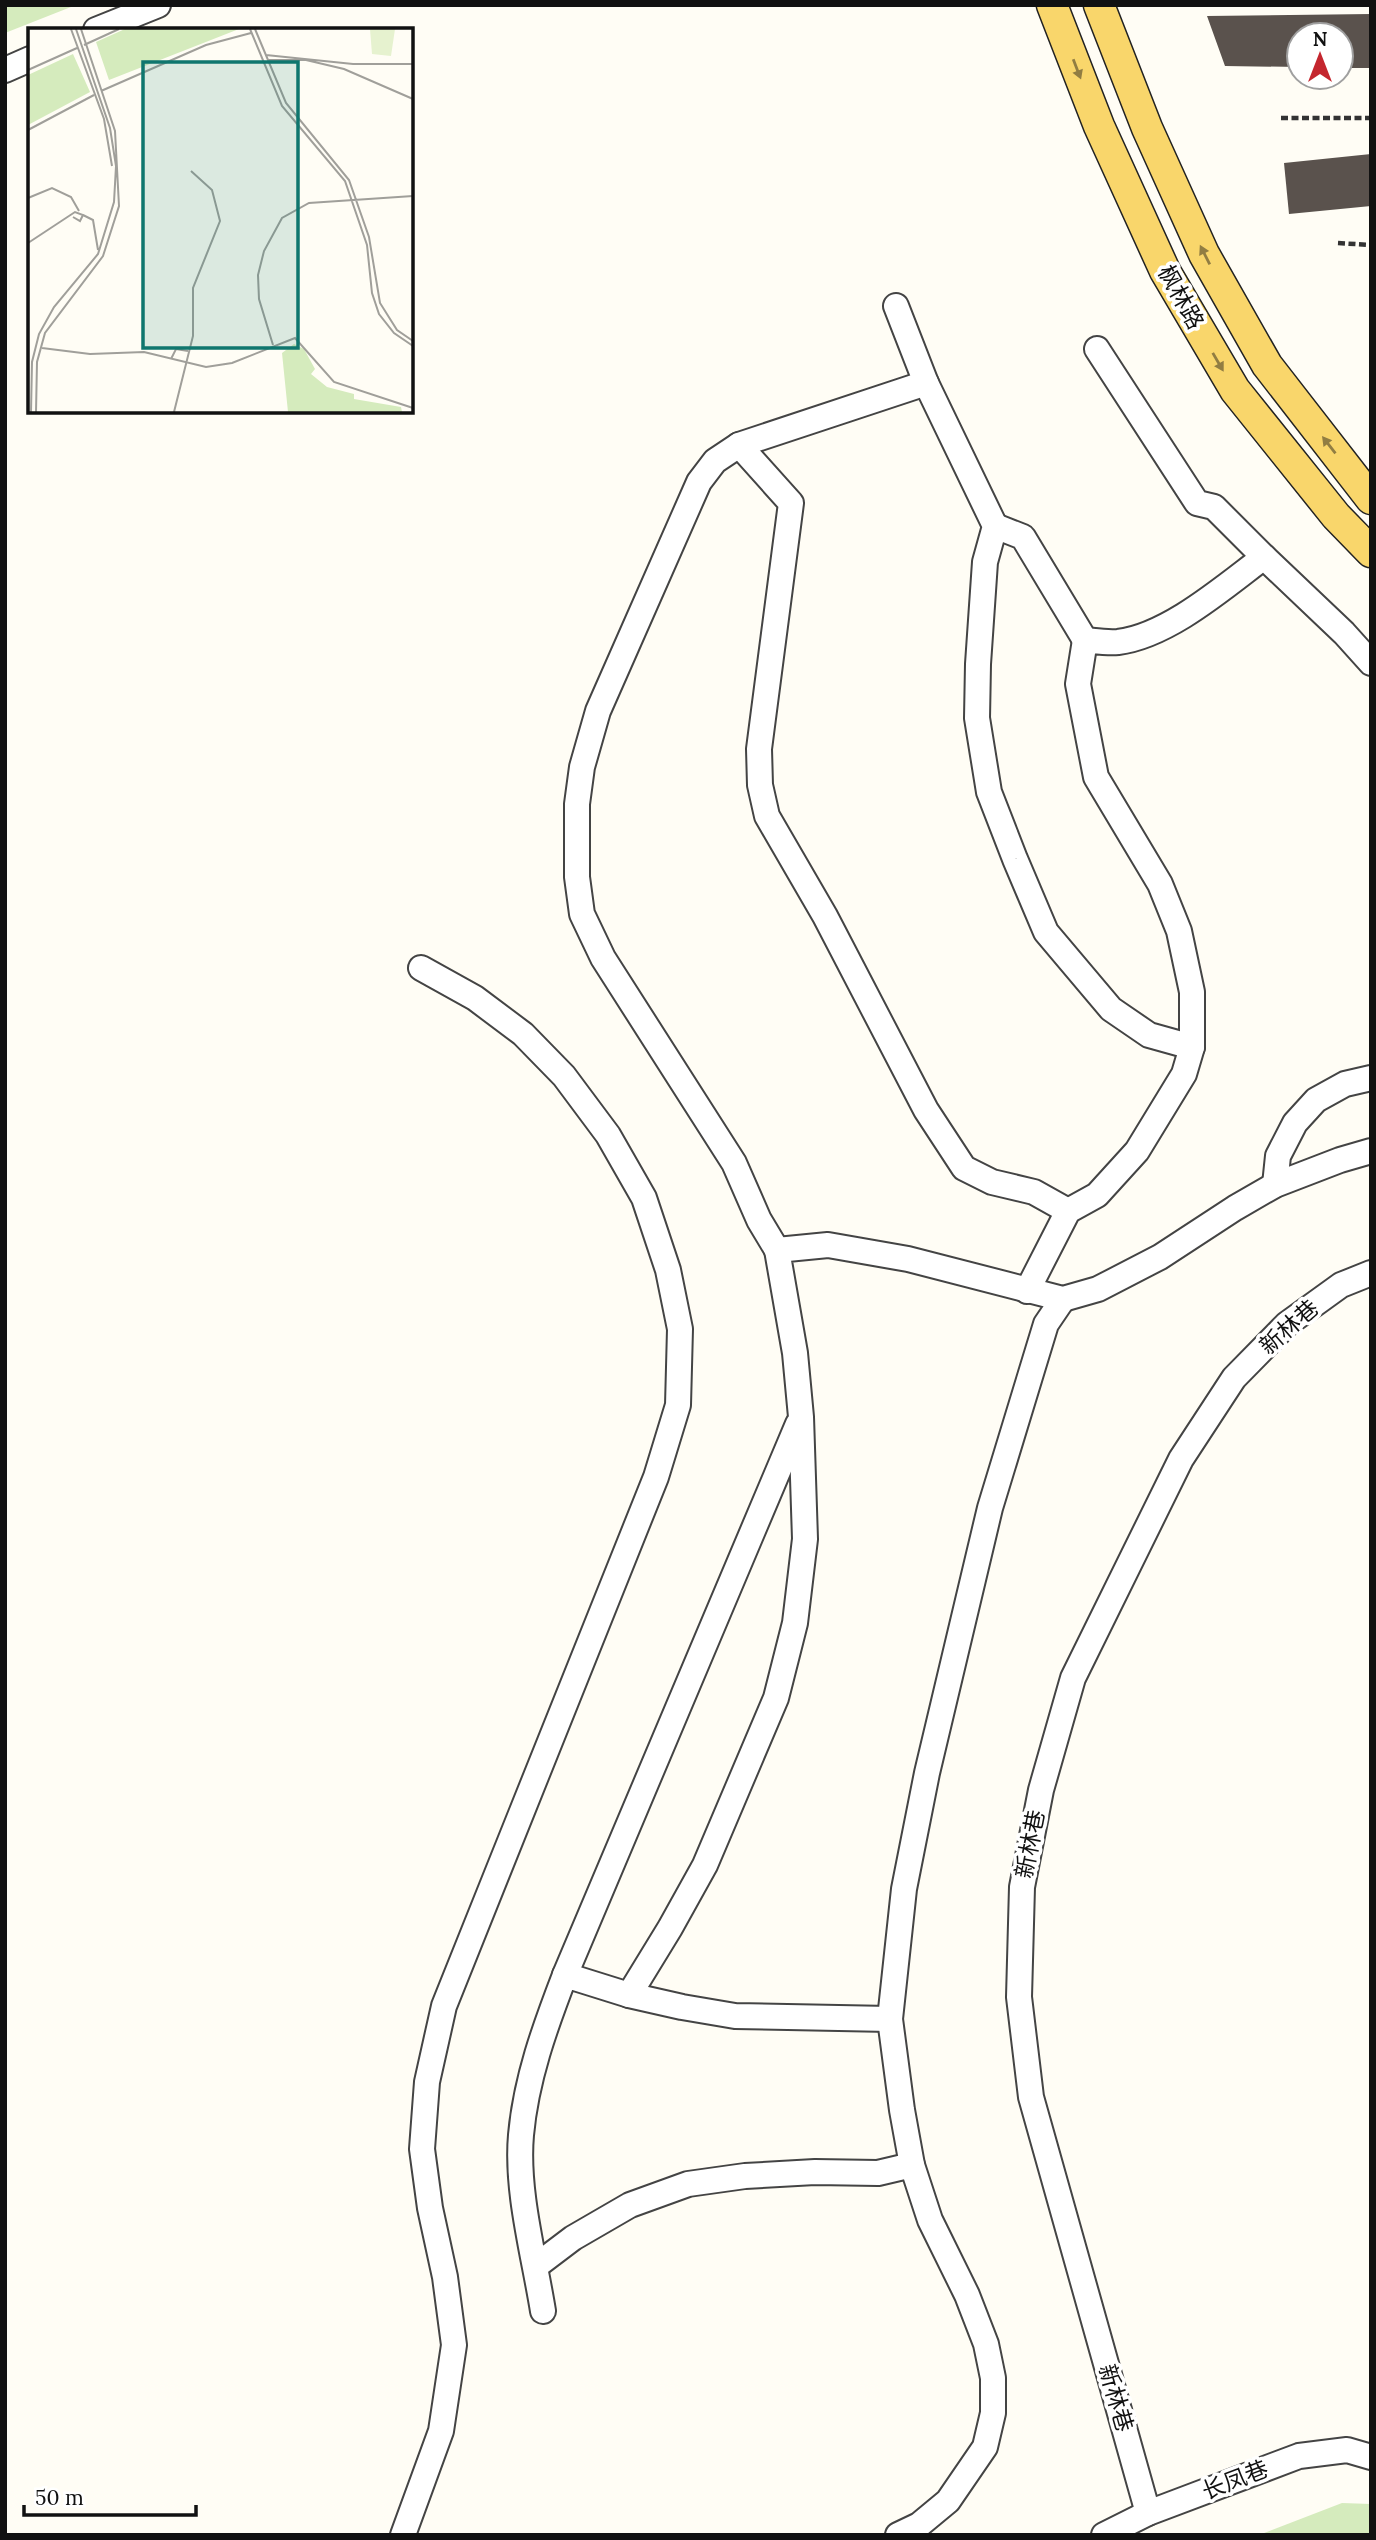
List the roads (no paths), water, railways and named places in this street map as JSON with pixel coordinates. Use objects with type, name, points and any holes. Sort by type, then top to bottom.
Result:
[{"type":"main road","name":"枫林路","points":[[1052,5],[1105,138],[1165,271],[1235,390],[1336,516],[1371,552]]},
{"type":"main road","name":"枫林路","points":[[1099,5],[1147,128],[1204,254],[1267,365],[1371,499]]},
{"type":"street","points":[[101,28],[158,5]]},
{"type":"street","points":[[5,70],[28,60]]},
{"type":"street","points":[[896,306],[926,383],[995,526],[985,562],[978,664],[977,718],[989,792],[1046,932],[1111,1009],[1149,1035],[1192,1047]]},
{"type":"street","points":[[1097,349],[1197,503],[1214,507],[1344,633],[1371,663]]},
{"type":"street","points":[[629,1995],[705,1865],[776,1698],[795,1623],[806,1539],[801,1417],[795,1353],[777,1250],[759,1220],[734,1163],[603,958],[582,914],[575,842],[582,767],[598,711],[699,482],[715,461],[739,445],[926,383]]},
{"type":"street","points":[[739,445],[791,503],[759,749],[760,785],[767,816],[825,916],[926,1110],[964,1168],[992,1182],[1034,1192],[1068,1211]]},
{"type":"street","points":[[995,526],[1023,537],[1085,640],[1078,684],[1096,777],[1160,884],[1179,931],[1192,992],[1192,1047],[1184,1074],[1137,1151],[1097,1195],[1068,1211],[1027,1291]]},
{"type":"street","points":[[1085,640],[1118,642],[1160,629],[1202,603],[1264,558]]},
{"type":"street","points":[[403,2535],[440,2431],[454,2345],[422,2149],[427,2082],[444,2006],[656,1477],[678,1405],[680,1329],[668,1270],[644,1198],[608,1135],[564,1076],[523,1034],[475,998],[421,968]]},
{"type":"street","points":[[1275,1185],[1278,1156],[1295,1123],[1316,1100],[1345,1084],[1371,1078]]},
{"type":"street","points":[[777,1250],[828,1245],[908,1259],[1063,1299],[1098,1289],[1160,1257],[1275,1185],[1371,1151]]},
{"type":"street","name":"新林巷","points":[[1148,2513],[1031,2097],[1019,1997],[1022,1887],[1041,1790],[1073,1678],[1181,1459],[1234,1378],[1287,1324],[1341,1285],[1371,1273]]},
{"type":"street","points":[[898,2535],[919,2525],[948,2501],[985,2447],[993,2413],[993,2378],[986,2344],[967,2295],[930,2220],[912,2165],[902,2110],[890,2019],[904,1889],[927,1773],[990,1508],[1046,1324],[1063,1299]]},
{"type":"street","points":[[543,2311],[522,2185],[521,2136],[541,2036],[801,1417]]},
{"type":"street","points":[[565,1975],[629,1995],[735,2016],[890,2019]]},
{"type":"street","points":[[536,2266],[573,2238],[630,2205],[688,2184],[745,2176],[815,2172],[878,2173],[912,2165]]},
{"type":"street","name":"长凤巷","points":[[1104,2535],[1148,2513],[1299,2456],[1347,2450],[1371,2457]]}]
